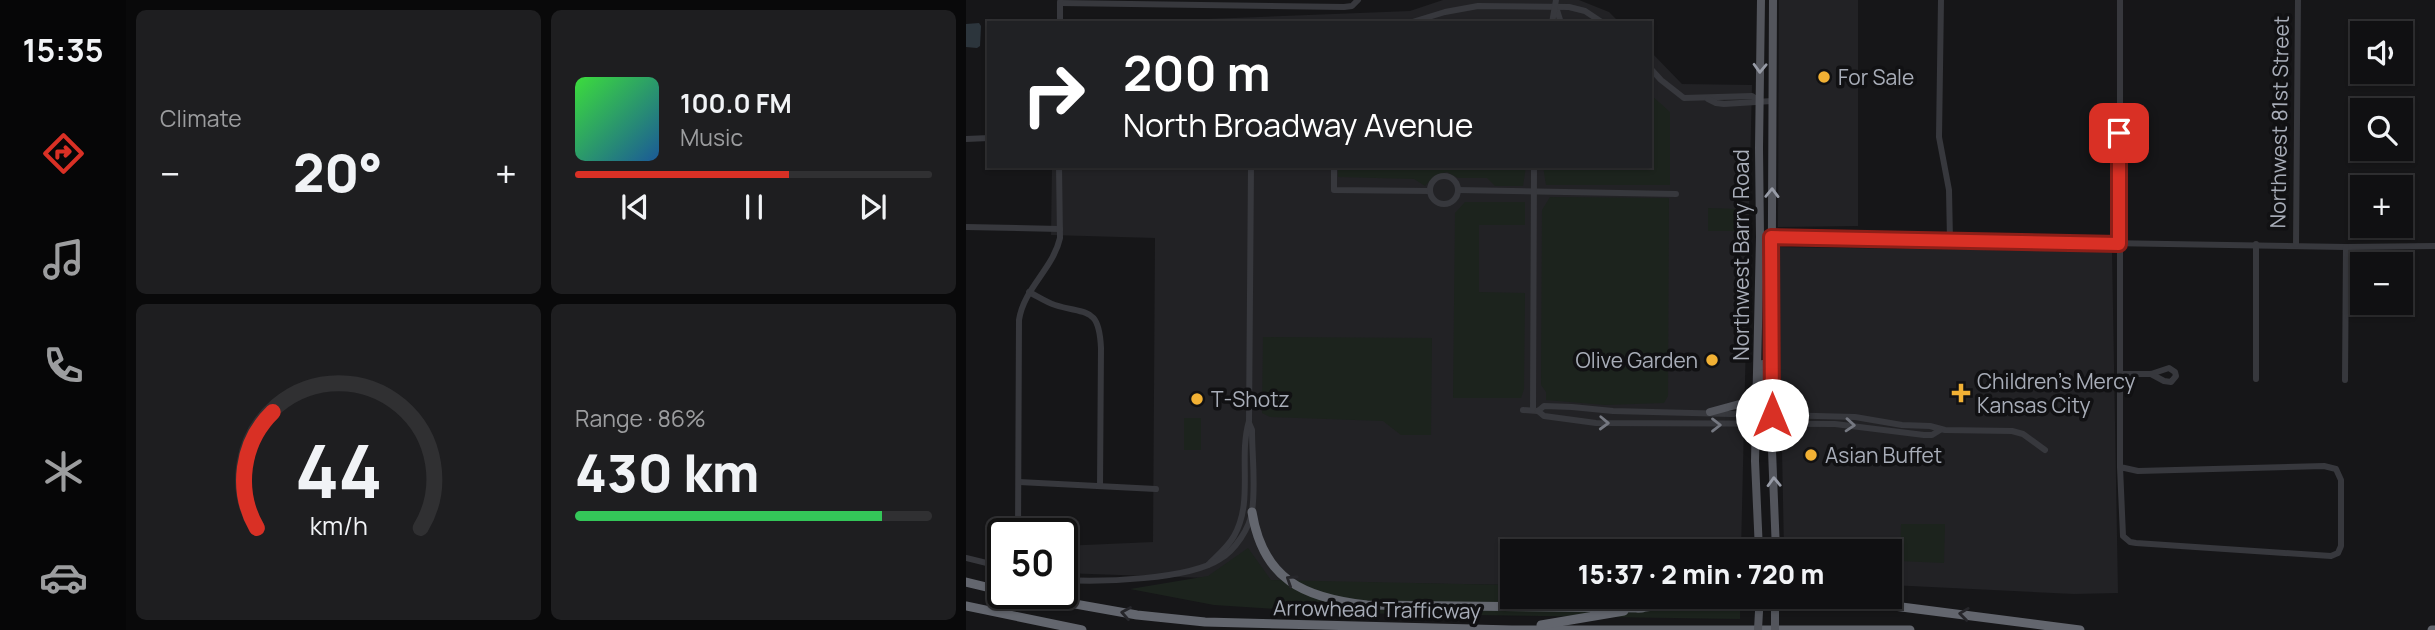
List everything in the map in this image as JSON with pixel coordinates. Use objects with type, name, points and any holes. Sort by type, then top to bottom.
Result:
[{"type":"highway","points":[[1247,511],[1268,562],[1290,582],[1316,594],[1367,605],[1500,606]]},
{"type":"highway","points":[[966,582],[987,587]]},
{"type":"highway","name":"Arrowhead Trafficway","points":[[1078,605],[1137,615],[1205,622],[1512,629],[1910,630]]},
{"type":"highway","points":[[966,606],[1082,630]]},
{"type":"highway","points":[[1902,606],[2080,630]]},
{"type":"highway","points":[[1512,629],[1636,609]]},
{"type":"main road","name":"Northwest Barry Road","points":[[1761,0],[1758,384],[1765,419],[1775,539]]},
{"type":"main road","name":"Northwest Barry Road","points":[[1758,539],[1755,461],[1765,419],[1771,237],[1773,0]]},
{"type":"main road","points":[[1758,351],[1763,364],[1765,419]]},
{"type":"main road","points":[[1710,412],[1743,402],[1758,384]]},
{"type":"main road","points":[[1758,630],[1759,609]]},
{"type":"main road","points":[[1775,609],[1775,630]]},
{"type":"street","points":[[1941,0],[1939,137],[1949,190],[1950,241]]},
{"type":"street","points":[[2120,0],[2119,244],[2121,374],[2120,467],[2121,529],[2125,539],[2136,543],[2331,556],[2339,553],[2341,480],[2336,469],[2324,466],[2138,471],[2120,467]]},
{"type":"street","name":"Northwest 81st Street","points":[[2296,245],[2298,0]]},
{"type":"street","points":[[1060,21],[1060,2],[1344,7],[1352,6],[1357,1]]},
{"type":"street","points":[[1552,21],[1556,3]]},
{"type":"street","points":[[1556,3],[1560,21]]},
{"type":"street","points":[[1416,21],[1478,6],[1556,3],[1585,10],[1601,21]]},
{"type":"street","points":[[1652,70],[1684,98],[1752,96],[1759,101],[1772,101]]},
{"type":"street","points":[[966,139],[987,138]]},
{"type":"street","points":[[1019,518],[1020,320],[1029,292],[1054,257],[1060,238],[1059,168]]},
{"type":"street","points":[[1078,580],[1123,581],[1191,570],[1220,560],[1236,544],[1247,511],[1252,430],[1249,421],[1251,168]]},
{"type":"street","points":[[1334,168],[1334,190],[1430,191]]},
{"type":"street","points":[[1534,168],[1536,410]]},
{"type":"street","points":[[1443,177],[1453,180],[1458,190],[1452,201],[1444,204],[1435,201],[1430,191],[1434,181],[1443,177]]},
{"type":"street","points":[[1458,190],[1676,194]]},
{"type":"street","points":[[966,227],[1060,229]]},
{"type":"street","points":[[1760,237],[2119,244],[2435,246]]},
{"type":"street","name":"Northwest 81st Street","points":[[2256,244],[2256,379]]},
{"type":"street","points":[[2345,380],[2346,247]]},
{"type":"street","points":[[1029,292],[1057,306],[1085,311],[1096,321],[1101,334],[1100,486]]},
{"type":"street","points":[[2121,374],[2151,374]]},
{"type":"street","points":[[1523,410],[1536,410],[1544,406],[1613,411],[1710,412],[1852,425],[1923,435],[1932,435],[1940,430],[2012,431],[2024,434],[2045,450]]},
{"type":"street","points":[[1536,410],[1544,416],[1596,423],[1675,424],[1765,419]]},
{"type":"street","points":[[1020,482],[1156,489]]},
{"type":"street","points":[[966,558],[987,563]]},
{"type":"shaded area","points":[[1443,0],[1579,0],[1609,12],[1618,21],[1153,21],[1410,11]]},
{"type":"shaded area","points":[[1779,0],[1858,0],[1858,226],[1778,227]]},
{"type":"shaded area","points":[[979,23],[980,46],[966,47],[966,24]]},
{"type":"shaded area","points":[[1652,53],[1682,84],[1752,85],[1741,539],[1500,539],[1500,585],[1078,574],[1078,545],[1153,542],[1155,238],[1051,235],[1052,168],[1652,168]]},
{"type":"shaded area","points":[[1652,96],[1670,112],[1670,185],[1546,185],[1543,168],[1652,168]]},
{"type":"shaded area","points":[[1338,168],[1526,168],[1523,186],[1495,186],[1487,178],[1458,178],[1447,172],[1434,176],[1425,186],[1414,179],[1338,177]]},
{"type":"shaded area","points":[[1550,197],[1669,198],[1668,396],[1664,403],[1605,405],[1546,400],[1546,392],[1541,385],[1542,210]]},
{"type":"shaded area","points":[[1465,202],[1525,202],[1525,225],[1479,225],[1479,292],[1525,293],[1524,389],[1521,398],[1453,398],[1455,213]]},
{"type":"shaded area","points":[[1708,208],[1741,209],[1741,231],[1708,231]]},
{"type":"shaded area","points":[[1778,247],[2112,252],[2118,593],[2074,594],[1902,586],[1902,539],[1784,539]]},
{"type":"shaded area","points":[[1263,337],[1432,338],[1431,435],[1401,435],[1383,421],[1270,417],[1262,413]]},
{"type":"shaded area","points":[[1184,418],[1201,418],[1201,450],[1184,450]]},
{"type":"shaded area","points":[[1901,524],[1945,524],[1944,563],[1902,561]]},
{"type":"shaded area","points":[[1248,548],[1271,580],[1500,585],[1500,609],[1740,609],[1740,619],[1338,613],[1214,605],[1130,589],[1208,576]]},
{"type":"place","name":"For Sale","points":[[1824,77]]},
{"type":"place","name":"Olive Garden","points":[[1712,360]]},
{"type":"place","name":"Children's Mercy Kansas City","points":[[1961,393]]},
{"type":"place","name":"T-Shotz","points":[[1197,399]]},
{"type":"place","name":"Asian Buffet","points":[[1811,455]]},
{"type":"route","points":[[1772,415],[1771,237],[2119,244],[2119,133]]}]
